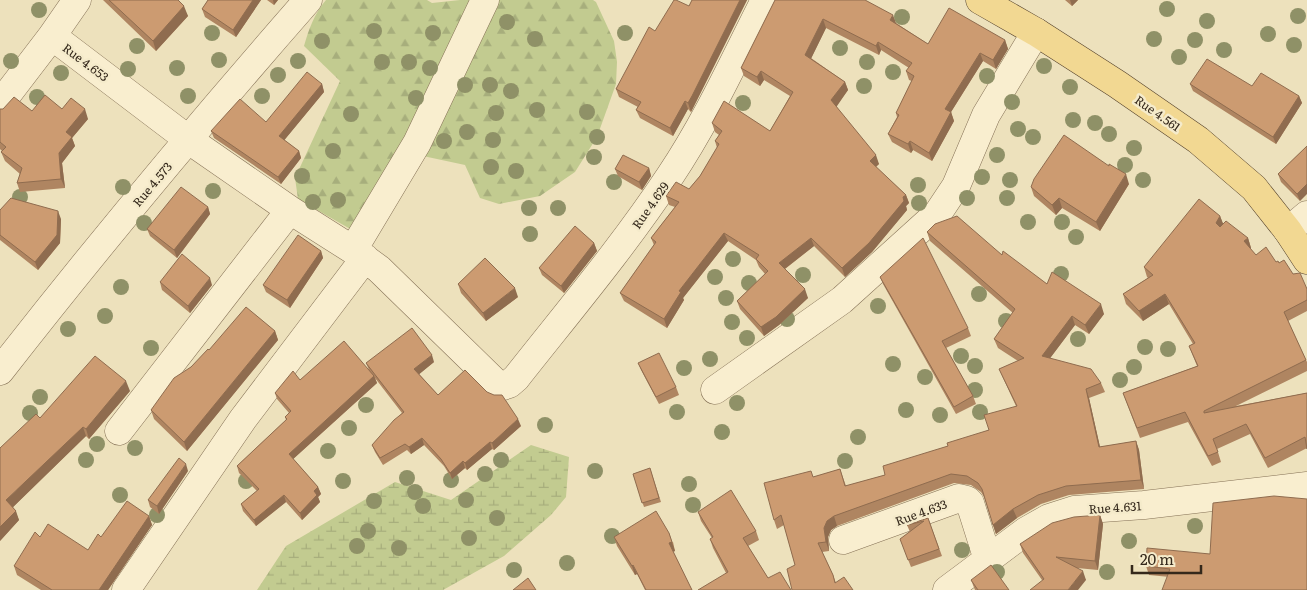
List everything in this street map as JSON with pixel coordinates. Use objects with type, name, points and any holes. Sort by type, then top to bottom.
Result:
[{"type":"main road","name":"Rue 4.561","points":[[980,0],[1036,32],[1117,84],[1198,140],[1298,223],[1307,260]]},
{"type":"street","points":[[52,36],[77,0]]},
{"type":"street","name":"Rue 4.573","points":[[0,371],[64,289],[308,0]]},
{"type":"street","points":[[126,590],[359,254],[416,143],[485,0]]},
{"type":"street","name":"Rue 4.629","points":[[502,386],[509,384],[516,378],[626,238],[670,175],[709,111],[765,0]]},
{"type":"street","points":[[715,390],[842,300],[938,213],[956,186],[986,115],[1036,32]]},
{"type":"street","name":"Rue 4.653","points":[[0,104],[52,36],[189,140],[379,269],[500,387],[502,386]]},
{"type":"street","points":[[119,430],[290,210]]},
{"type":"street","name":"Rue 4.631","points":[[947,590],[1026,531],[1049,518],[1074,510],[1144,505],[1307,486]]},
{"type":"street","name":"Rue 4.633","points":[[843,540],[959,498],[970,503],[988,560]]},
{"type":"green space","points":[[326,0],[427,0],[432,3],[460,0],[593,0],[596,2],[614,41],[617,62],[616,84],[597,137],[575,172],[540,196],[499,204],[480,198],[465,165],[423,156],[352,230],[298,199],[295,178],[340,81],[304,46],[312,22]]},
{"type":"green space","points":[[531,445],[569,457],[566,497],[551,515],[504,556],[443,590],[257,590],[286,546],[395,482],[451,500]]},
{"type":"building","points":[[109,0],[178,0],[184,6],[153,41]]},
{"type":"building","points":[[208,0],[253,0],[233,30],[202,9]]},
{"type":"building","points":[[674,0],[689,6],[692,0],[740,0],[692,96],[688,103],[685,101],[670,128],[636,110],[641,102],[616,89],[649,27],[655,31]]},
{"type":"building","points":[[775,0],[865,0],[893,15],[890,20],[928,44],[949,8],[1005,40],[993,60],[980,53],[945,109],[951,112],[929,153],[910,141],[908,144],[888,134],[899,115],[896,113],[914,76],[906,71],[912,63],[878,42],[876,46],[823,19],[805,55],[845,82],[831,100],[876,155],[870,161],[906,195],[903,197],[904,201],[869,243],[842,268],[811,238],[779,263],[805,289],[776,317],[761,327],[737,301],[768,271],[756,259],[759,255],[724,233],[679,291],[681,292],[664,319],[620,293],[656,242],[651,238],[679,202],[666,196],[676,182],[689,189],[700,176],[719,144],[715,141],[722,131],[712,123],[724,101],[770,131],[793,92],[761,71],[757,77],[741,68]]},
{"type":"building","points":[[1207,59],[1252,86],[1261,73],[1299,96],[1273,137],[1190,84]]},
{"type":"building","points":[[307,72],[322,84],[279,136],[299,151],[278,177],[211,131],[240,99],[266,122]]},
{"type":"building","points":[[45,95],[62,109],[71,98],[85,109],[66,132],[72,137],[59,153],[61,179],[17,183],[22,168],[1,152],[6,147],[0,142],[0,109],[3,109],[14,97],[32,111]]},
{"type":"building","points":[[1064,135],[1109,166],[1109,164],[1126,174],[1096,222],[1059,198],[1052,205],[1031,187],[1034,179]]},
{"type":"building","points":[[1307,146],[1307,184],[1297,194],[1278,174]]},
{"type":"building","points":[[623,155],[649,168],[639,182],[615,169]]},
{"type":"building","points":[[181,187],[208,207],[174,250],[147,229]]},
{"type":"building","points":[[11,198],[58,211],[57,235],[35,262],[0,235],[0,210]]},
{"type":"building","points":[[1199,199],[1220,216],[1216,223],[1220,227],[1226,221],[1248,238],[1244,241],[1256,255],[1266,247],[1276,262],[1278,261],[1279,263],[1284,260],[1293,274],[1300,273],[1307,289],[1307,300],[1284,312],[1306,360],[1204,411],[1204,413],[1307,393],[1307,449],[1305,437],[1265,458],[1246,424],[1213,439],[1218,452],[1208,456],[1185,412],[1137,428],[1123,393],[1198,366],[1189,346],[1195,343],[1165,294],[1139,311],[1123,294],[1153,275],[1144,267]]},
{"type":"building","points":[[957,216],[1002,255],[1003,251],[1047,284],[1052,272],[1101,304],[1085,325],[1072,316],[1042,356],[1091,369],[1101,383],[1086,389],[1099,447],[1136,441],[1141,480],[1066,486],[1038,495],[1013,509],[993,525],[982,489],[978,483],[967,476],[951,474],[834,516],[827,521],[824,528],[826,542],[818,543],[835,583],[844,577],[853,590],[792,590],[787,569],[795,565],[781,515],[774,520],[764,483],[811,471],[813,477],[840,469],[845,486],[885,475],[883,466],[948,446],[947,443],[989,430],[984,415],[1017,406],[999,369],[1024,358],[994,339],[1015,309],[927,232],[935,224]]},
{"type":"building","points":[[575,226],[594,243],[561,286],[539,268]]},
{"type":"building","points":[[298,235],[321,251],[287,300],[263,285]]},
{"type":"building","points":[[923,238],[968,328],[942,341],[973,396],[954,407],[880,277]]},
{"type":"building","points":[[182,254],[210,278],[188,306],[160,282]]},
{"type":"building","points":[[485,258],[515,288],[483,313],[458,284]]},
{"type":"building","points":[[246,307],[275,331],[184,442],[151,410],[174,378],[191,367],[209,350]]},
{"type":"building","points":[[412,328],[432,355],[414,369],[438,395],[465,370],[487,392],[494,395],[502,395],[518,419],[492,443],[490,442],[465,463],[463,461],[450,473],[441,459],[422,438],[409,447],[405,444],[380,458],[372,445],[394,420],[404,412],[366,363]]},
{"type":"building","points":[[344,341],[374,376],[289,454],[318,487],[314,491],[317,495],[300,513],[284,495],[254,520],[241,504],[259,489],[237,466],[287,419],[285,417],[291,411],[275,393],[293,371],[300,380]]},
{"type":"building","points":[[659,353],[676,387],[656,397],[638,363]]},
{"type":"building","points":[[95,356],[126,381],[86,429],[83,427],[6,500],[16,511],[0,527],[0,448],[36,414],[40,418]]},
{"type":"building","points":[[179,458],[186,464],[157,506],[148,500]]},
{"type":"building","points":[[650,468],[659,498],[642,503],[633,474]]},
{"type":"building","points":[[731,490],[756,531],[743,538],[768,578],[780,572],[791,590],[698,590],[728,572],[710,539],[713,537],[698,512]]},
{"type":"building","points":[[1274,496],[1307,499],[1307,590],[1162,590],[1170,569],[1146,566],[1147,548],[1210,554],[1213,503]]},
{"type":"building","points":[[127,501],[149,516],[99,590],[52,590],[14,566],[35,532],[40,537],[48,524],[88,550],[98,534],[101,537]]},
{"type":"building","points":[[656,511],[669,533],[672,542],[669,543],[692,590],[646,590],[633,565],[614,537]]},
{"type":"building","points":[[1100,515],[1095,561],[1056,557],[1083,571],[1068,590],[1030,590],[1044,579],[1020,544],[1052,523],[1074,517]]},
{"type":"building","points":[[928,518],[939,549],[908,560],[900,539],[924,521],[907,525]]},
{"type":"building","points":[[991,565],[1009,590],[978,590],[971,580]]},
{"type":"building","points":[[528,578],[536,590],[513,590]]}]
